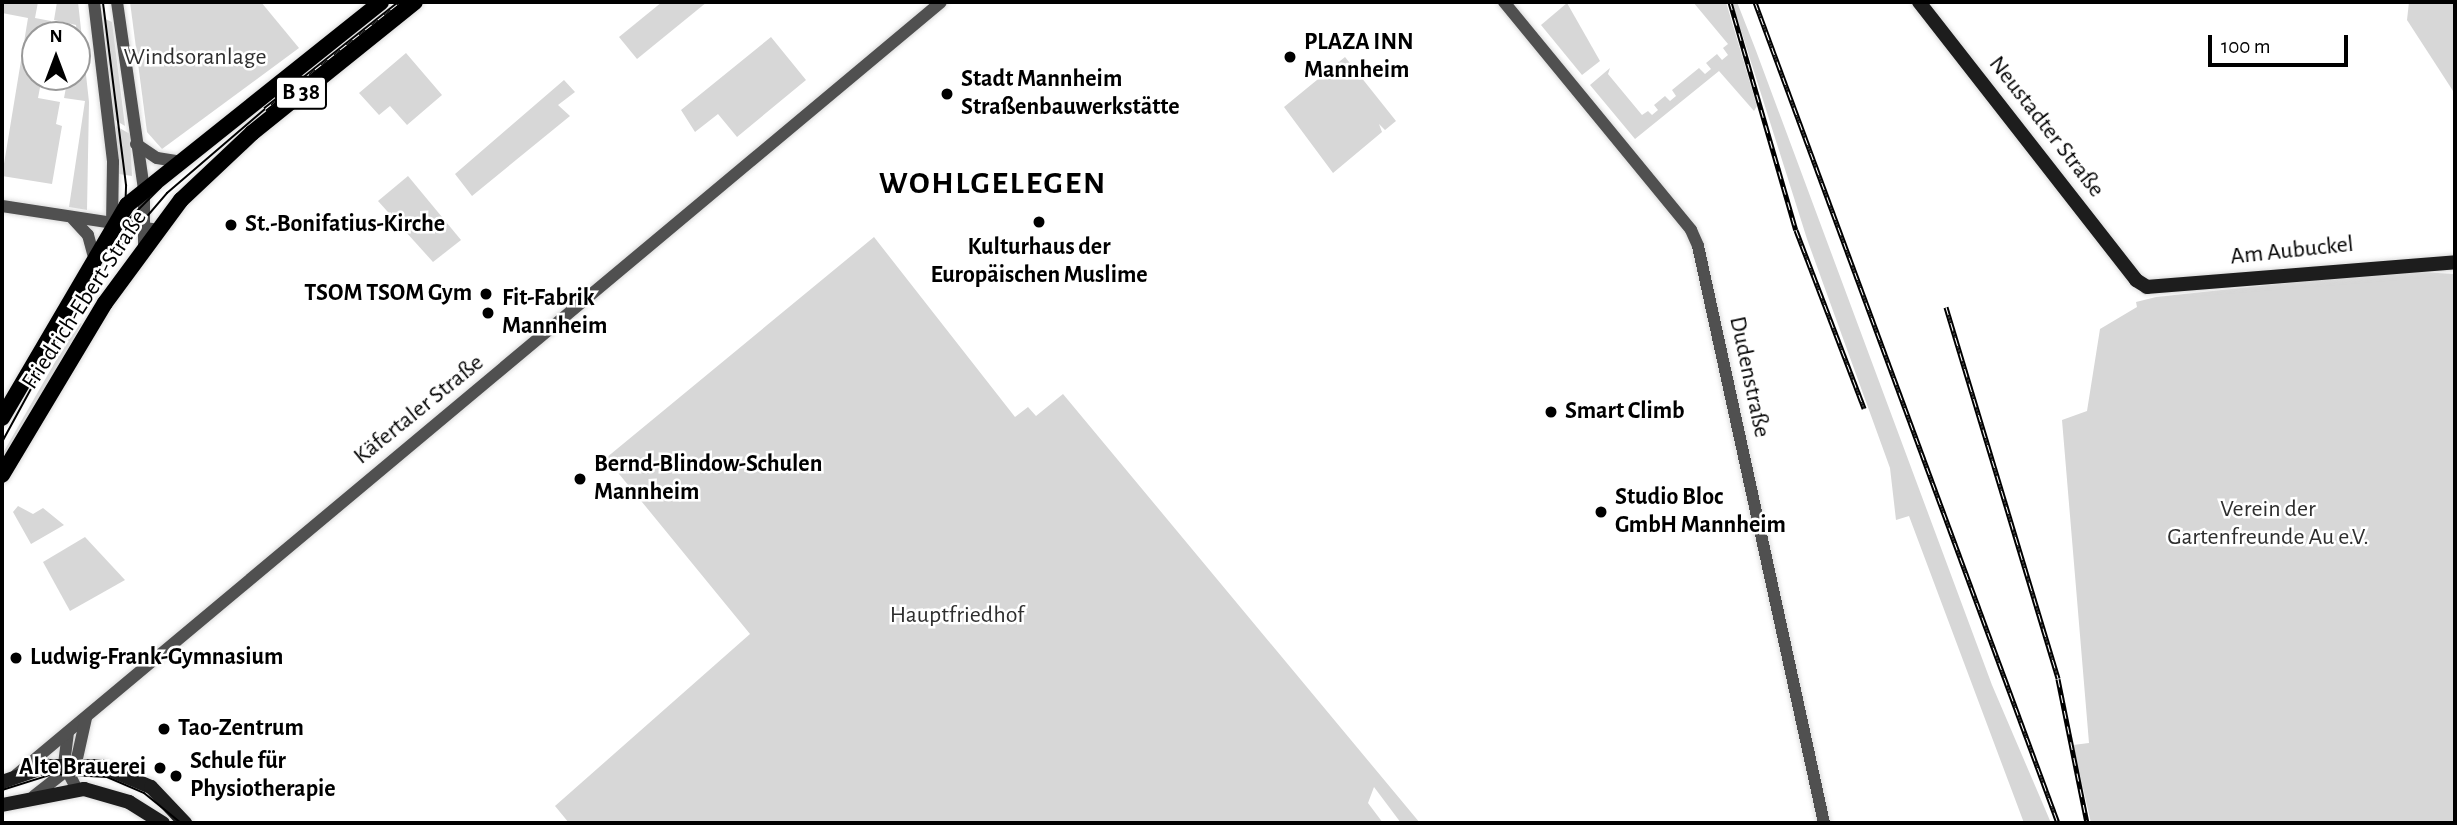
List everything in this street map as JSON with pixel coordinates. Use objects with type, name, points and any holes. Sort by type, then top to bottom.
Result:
[{"type":"main road","name":"Friedrich-Ebert-Straße","points":[[2,418],[93,254],[112,225],[144,188],[380,2]]},
{"type":"main road","name":"Friedrich-Ebert-Straße","points":[[2,475],[144,247],[150,229],[252,133],[415,2]]},
{"type":"main road","name":"Neustadter Straße","points":[[1919,2],[2136,280]]},
{"type":"main road","name":"Am Aubuckel","points":[[2136,280],[2163,289],[2253,276],[2455,262]]},
{"type":"main road","name":"Käfertaler Straße","points":[[7,780],[69,767]]},
{"type":"main road","points":[[69,767],[143,782],[185,823]]},
{"type":"main road","points":[[2,805],[34,796],[77,789],[118,797],[163,823]]},
{"type":"street","points":[[94,2],[112,148],[112,225]]},
{"type":"street","points":[[2,206],[150,229],[117,2]]},
{"type":"street","name":"Käfertaler Straße","points":[[7,780],[86,718],[941,2]]},
{"type":"street","name":"Dudenstraße","points":[[1504,2],[1691,230],[1698,246],[1824,823]]},
{"type":"street","points":[[136,144],[157,158],[176,161]]},
{"type":"street","points":[[73,219],[88,235],[93,254]]},
{"type":"street","points":[[34,796],[69,767],[86,718]]},
{"type":"street","points":[[68,732],[69,767],[77,789]]},
{"type":"green space","points":[[4,2],[38,2],[35,18],[51,21],[28,21],[28,18],[2,13]]},
{"type":"green space","points":[[57,2],[78,2],[80,21],[54,20]]},
{"type":"green space","name":"Windsoranlage","points":[[130,2],[261,2],[299,48],[162,149],[147,132]]},
{"type":"green space","points":[[662,2],[707,2],[637,59],[619,37]]},
{"type":"green space","points":[[1693,2],[1726,2],[1757,106],[1754,111],[1719,71],[1635,139],[1590,85],[1610,68],[1608,74],[1642,115],[1648,111],[1652,115],[1658,110],[1654,105],[1665,96],[1670,101],[1676,96],[1672,90],[1699,68],[1705,74],[1711,69],[1706,63],[1717,54],[1722,60],[1728,55],[1723,48],[1728,44]]},
{"type":"green space","points":[[1732,2],[1737,2],[1755,48],[1992,685],[2051,823],[2024,823],[1909,516],[1896,520],[1890,468],[1807,239]]},
{"type":"green space","points":[[2409,2],[2455,2],[2455,94],[2407,20]]},
{"type":"green space","points":[[1567,3],[1600,61],[1582,75],[1541,25]]},
{"type":"green space","points":[[103,18],[112,22],[125,126],[115,120]]},
{"type":"green space","points":[[771,37],[806,80],[737,137],[718,114],[695,132],[681,110]]},
{"type":"green space","points":[[406,53],[442,95],[407,125],[390,106],[379,115],[359,93]]},
{"type":"green space","points":[[1345,57],[1396,121],[1385,130],[1379,124],[1382,132],[1333,173],[1284,107]]},
{"type":"green space","points":[[21,61],[21,91],[39,91],[38,98],[60,102],[56,124],[62,126],[52,184],[2,176]]},
{"type":"green space","points":[[564,80],[575,92],[558,105],[570,116],[472,196],[455,174]]},
{"type":"green space","points":[[65,91],[88,91],[87,210],[69,207],[85,101],[64,98]]},
{"type":"green space","points":[[116,126],[130,134],[132,176],[119,174]]},
{"type":"green space","points":[[408,176],[461,240],[433,262],[378,201]]},
{"type":"green space","name":"Hauptfriedhof","points":[[874,237],[1015,417],[1028,407],[1036,416],[1063,394],[1420,823],[1401,823],[1374,787],[1368,803],[1383,823],[569,823],[555,806],[750,634],[606,458]]},
{"type":"green space","name":"Verein der Gartenfreunde Au e.V.","points":[[2403,271],[2455,274],[2455,823],[2091,823],[2073,745],[2089,743],[2062,420],[2087,411],[2100,329],[2137,307],[2136,302],[2156,297]]},
{"type":"green space","points":[[78,322],[82,324],[2,464],[2,455]]},
{"type":"green space","points":[[18,506],[33,514],[43,508],[64,525],[31,544],[13,512]]},
{"type":"green space","points":[[85,537],[125,580],[70,611],[43,562]]},
{"type":"tram line","points":[[2,442],[125,216],[126,185],[103,2]]},
{"type":"tram line","points":[[119,249],[167,193],[265,109]]},
{"type":"tram line","points":[[126,222],[161,187]]},
{"type":"tram line","points":[[2,790],[53,774],[107,777],[144,793],[181,823]]},
{"type":"railway","points":[[265,109],[400,2]]},
{"type":"railway","points":[[1730,2],[1796,230],[1864,408]]},
{"type":"railway","points":[[1755,2],[2058,823]]},
{"type":"railway","points":[[1946,307],[2058,679],[2087,823]]},
{"type":"place","name":"PLAZA INN Mannheim","points":[[1290,57]]},
{"type":"place","name":"Stadt Mannheim Straßenbauwerkstätte","points":[[947,94]]},
{"type":"place","name":"Kulturhaus der Europäischen Muslime","points":[[1039,222]]},
{"type":"place","name":"St.-Bonifatius-Kirche","points":[[231,225]]},
{"type":"place","name":"TSOM TSOM Gym","points":[[486,294]]},
{"type":"place","name":"Fit-Fabrik Mannheim","points":[[488,313]]},
{"type":"place","name":"Smart Climb","points":[[1551,412]]},
{"type":"place","name":"Bernd-Blindow-Schulen Mannheim","points":[[580,479]]},
{"type":"place","name":"Studio Bloc GmbH Mannheim","points":[[1601,512]]},
{"type":"place","name":"Ludwig-Frank-Gymnasium","points":[[16,658]]},
{"type":"place","name":"Tao-Zentrum","points":[[164,729]]},
{"type":"place","name":"Alte Brauerei","points":[[160,768]]},
{"type":"place","name":"Schule für Physiotherapie","points":[[176,776]]},
{"type":"district","name":"WOHLGELEGEN","points":[[993,183]]}]
